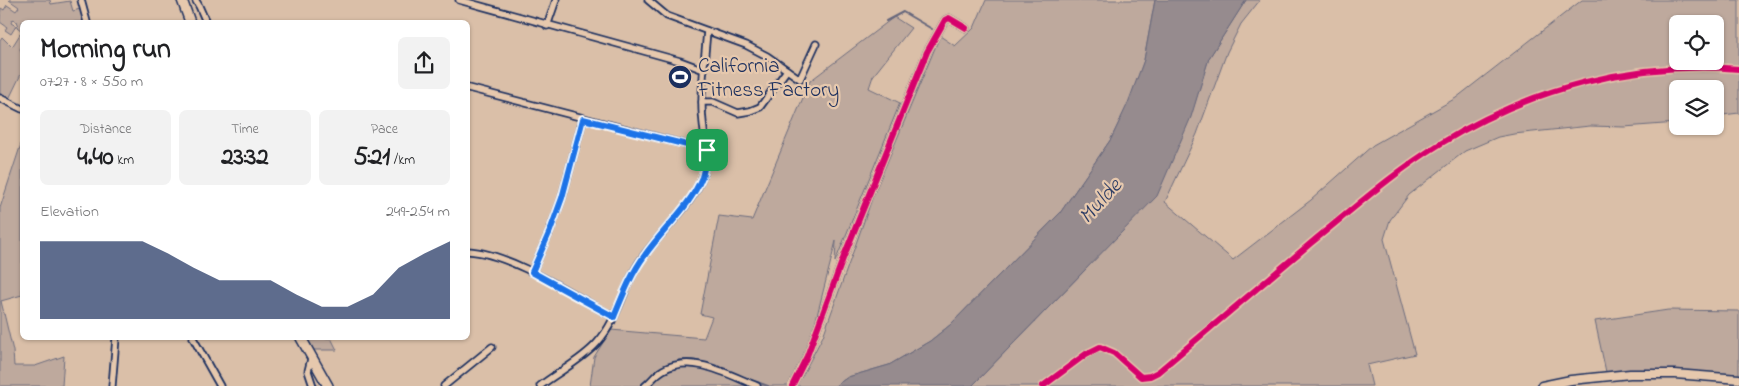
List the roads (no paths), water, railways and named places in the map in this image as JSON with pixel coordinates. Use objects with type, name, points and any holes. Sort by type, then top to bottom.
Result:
[{"type":"main road","points":[[184,4],[189,20]]},
{"type":"main road","points":[[302,340],[328,386]]},
{"type":"main road","points":[[1542,386],[1570,380],[1630,374],[1675,374],[1739,379]]},
{"type":"street","points":[[81,0],[86,20]]},
{"type":"street","points":[[459,0],[547,26],[680,61],[704,70]]},
{"type":"street","points":[[547,26],[556,0]]},
{"type":"street","points":[[648,0],[667,16],[746,45],[767,56],[800,79],[816,44]]},
{"type":"street","points":[[184,4],[191,7],[196,1],[205,20]]},
{"type":"street","points":[[792,386],[807,356],[844,256],[927,52],[945,20],[953,19],[966,28]]},
{"type":"street","points":[[540,386],[592,349],[603,336],[639,263],[698,186],[707,150],[702,102],[707,31]]},
{"type":"street","points":[[702,102],[714,102],[738,113],[750,111],[760,107],[787,70]]},
{"type":"street","points":[[470,89],[707,150]]},
{"type":"street","points":[[0,98],[20,108]]},
{"type":"street","points":[[532,272],[562,198],[583,119]]},
{"type":"street","points":[[470,251],[492,256],[532,272],[614,317]]},
{"type":"street","points":[[112,386],[116,340]]},
{"type":"street","points":[[194,340],[220,386]]},
{"type":"street","points":[[445,386],[492,347]]},
{"type":"street","points":[[312,359],[308,371],[313,386]]},
{"type":"street","points":[[645,386],[661,371],[681,364],[696,364],[757,386]]},
{"type":"water","name":"Mulde","points":[[1155,0],[1246,0],[1209,58],[1191,117],[1157,196],[972,386],[835,386],[848,377],[889,365],[930,341],[950,325],[1060,213],[1111,139],[1128,103],[1144,60]]},
{"type":"waterway","points":[[886,21],[903,12],[932,29]]},
{"type":"waterway","points":[[679,360],[701,362]]},
{"type":"waterway","points":[[743,377],[768,386]]},
{"type":"place","name":"California Fitness Factory","points":[[680,77]]}]
